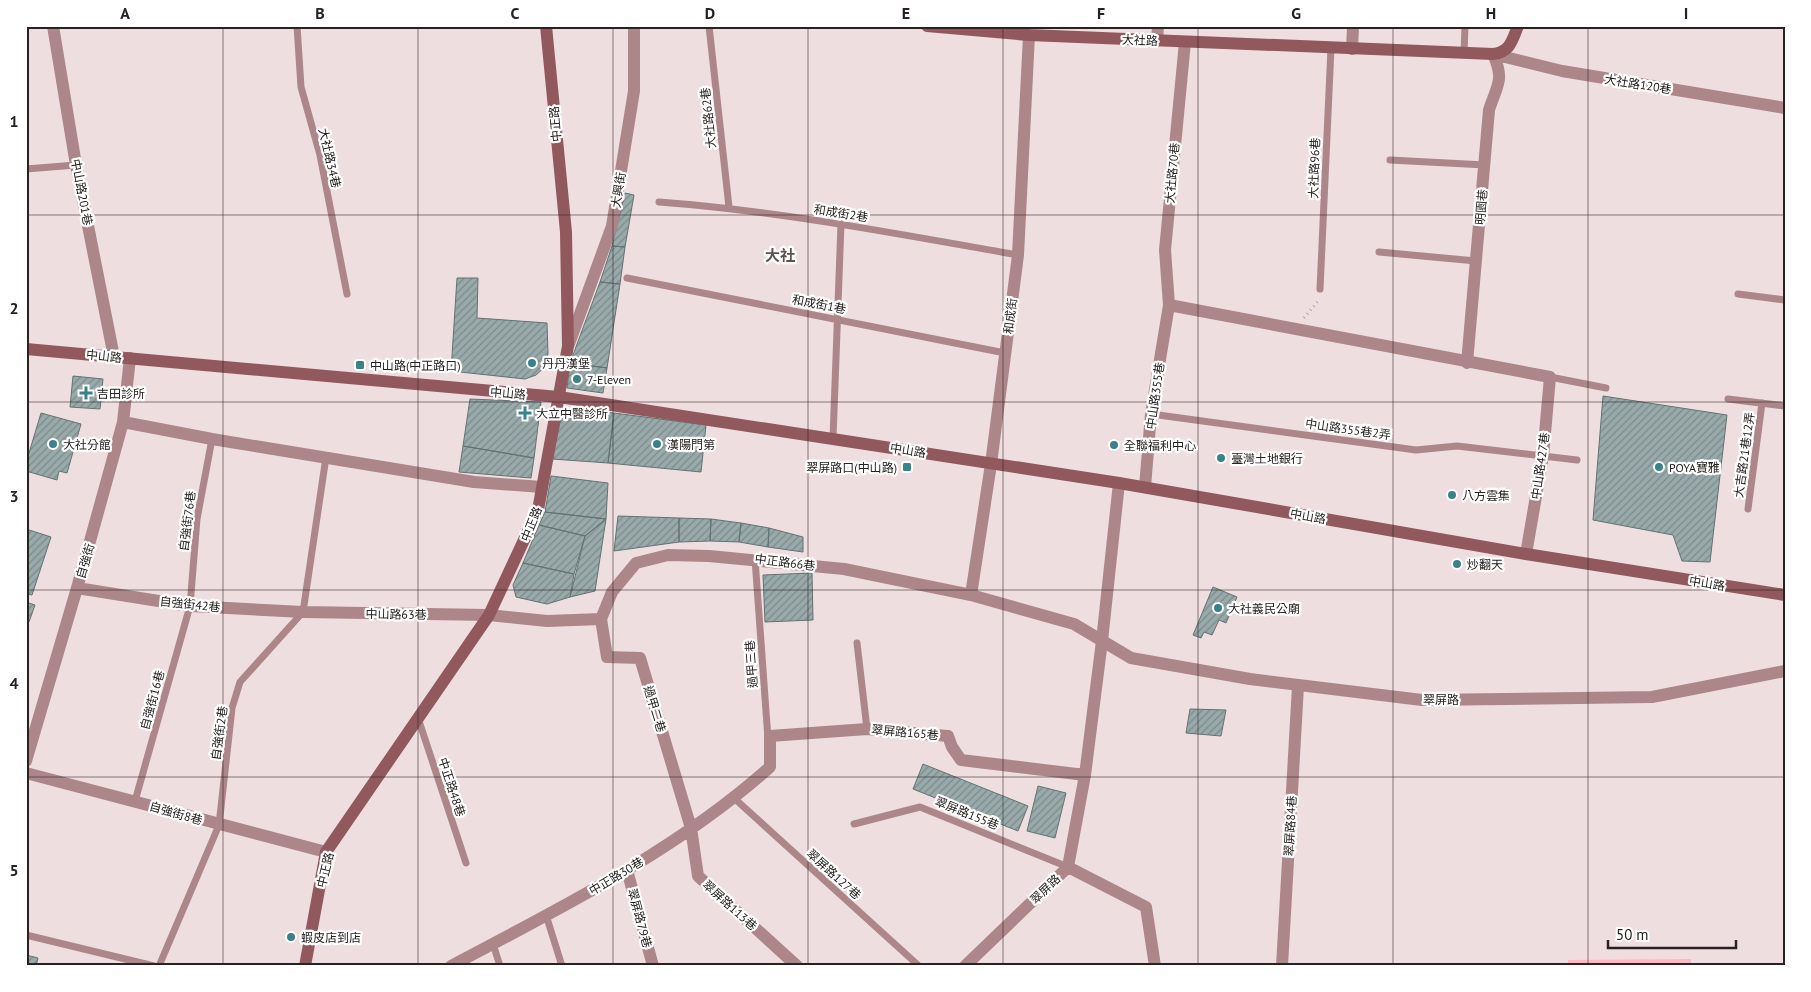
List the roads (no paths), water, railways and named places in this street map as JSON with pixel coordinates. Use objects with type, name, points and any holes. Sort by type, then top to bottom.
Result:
[{"type":"main road","name":"中正路","points":[[305,966],[326,852],[489,616],[538,510],[568,346],[566,232],[546,26]]},
{"type":"main road","name":"大社路","points":[[927,26],[1030,36],[1493,54]]},
{"type":"main road","points":[[1493,54],[1503,53],[1510,46],[1518,26]]},
{"type":"main road","name":"中山路","points":[[26,348],[559,397],[1144,487],[1526,554],[1785,595]]},
{"type":"street","name":"中山路201巷","points":[[53,26],[76,165],[114,356]]},
{"type":"street","name":"大興街","points":[[568,346],[612,226],[634,91],[634,26]]},
{"type":"street","points":[[1157,41],[1158,26]]},
{"type":"street","points":[[1352,49],[1353,26]]},
{"type":"street","name":"和成街","points":[[971,595],[991,464],[1018,255],[1030,36]]},
{"type":"street","name":"大社路70巷","points":[[1169,304],[1165,250],[1185,42]]},
{"type":"street","name":"大社路120巷","points":[[1493,54],[1562,71],[1785,108]]},
{"type":"street","name":"明園巷","points":[[1467,363],[1489,110],[1500,80],[1500,70],[1493,54]]},
{"type":"street","points":[[1169,304],[1467,363],[1550,377]]},
{"type":"street","name":"中山路355巷","points":[[1144,487],[1151,414],[1169,304]]},
{"type":"street","name":"自強街","points":[[26,761],[123,422],[130,358]]},
{"type":"street","name":"中山路427巷","points":[[1526,554],[1542,456],[1550,377]]},
{"type":"street","points":[[123,422],[212,439],[474,482],[542,487]]},
{"type":"street","name":"翠屏路","points":[[965,966],[1068,867],[1084,775],[1102,642],[1119,483]]},
{"type":"street","name":"中正路66巷","points":[[601,618],[612,592],[636,564],[668,555],[755,559],[844,569],[971,595],[1074,624],[1102,642]]},
{"type":"street","name":"自強街42巷","points":[[77,588],[190,606],[303,612]]},
{"type":"street","name":"中山路63巷","points":[[303,612],[489,616]]},
{"type":"street","points":[[489,616],[546,620],[601,618]]},
{"type":"street","name":"過甲二巷","points":[[601,618],[607,657],[640,658],[691,828]]},
{"type":"street","name":"翠屏路","points":[[1102,642],[1131,658],[1298,686],[1422,700],[1652,697],[1785,671]]},
{"type":"street","name":"翠屏路84巷","points":[[1282,966],[1298,686]]},
{"type":"street","name":"翠屏路165巷","points":[[770,767],[770,736],[867,729],[948,736],[952,747],[961,760],[1084,775]]},
{"type":"street","name":"中正路30巷","points":[[451,966],[627,870],[734,799],[770,767]]},
{"type":"street","name":"自強街8巷","points":[[26,774],[136,801],[219,825],[326,852]]},
{"type":"street","name":"翠屏路113巷","points":[[691,828],[698,876],[798,966]]},
{"type":"street","points":[[1068,867],[1146,907],[1155,966]]},
{"type":"street","name":"翠屏路79巷","points":[[627,870],[653,966]]},
{"type":"lane","name":"大社路34巷","points":[[297,26],[301,87],[320,155],[347,294]]},
{"type":"lane","name":"大社路62巷","points":[[709,26],[729,207]]},
{"type":"lane","points":[[1464,54],[1465,26]]},
{"type":"lane","name":"大社路96巷","points":[[1320,289],[1331,48]]},
{"type":"lane","points":[[1390,160],[1485,165]]},
{"type":"lane","points":[[26,169],[76,165]]},
{"type":"lane","name":"和成街2巷","points":[[659,202],[729,207],[841,224],[1018,255]]},
{"type":"lane","points":[[833,438],[841,224]]},
{"type":"lane","points":[[1380,252],[1476,261]]},
{"type":"lane","name":"和成街1巷","points":[[627,278],[1005,353]]},
{"type":"lane","points":[[1738,294],[1785,300]]},
{"type":"lane","points":[[1550,377],[1606,388]]},
{"type":"lane","points":[[1728,399],[1785,406]]},
{"type":"lane","name":"大吉路21巷12弄","points":[[1748,509],[1762,404]]},
{"type":"lane","name":"中山路355巷2弄","points":[[1151,414],[1416,450],[1457,446],[1577,460]]},
{"type":"lane","name":"自強街76巷","points":[[190,606],[197,518],[212,439]]},
{"type":"lane","points":[[303,612],[326,457]]},
{"type":"lane","name":"過甲三巷","points":[[755,559],[770,767]]},
{"type":"lane","name":"自強街16巷","points":[[136,801],[190,606]]},
{"type":"lane","name":"自強街2巷","points":[[159,966],[219,825],[232,708],[240,682],[303,612]]},
{"type":"lane","points":[[858,643],[867,729]]},
{"type":"lane","name":"中正路48巷","points":[[418,717],[466,863]]},
{"type":"lane","name":"翠屏路127巷","points":[[734,799],[919,966]]},
{"type":"lane","name":"翠屏路155巷","points":[[854,824],[920,806],[1068,867]]},
{"type":"lane","points":[[546,915],[562,966]]},
{"type":"lane","points":[[26,935],[154,966]]},
{"type":"lane","points":[[493,944],[500,966]]},
{"type":"place","name":"丹丹漢堡","points":[[532,363]]},
{"type":"place","name":"中山路(中正路口)","points":[[360,365]]},
{"type":"place","name":"7-Eleven","points":[[577,379]]},
{"type":"place","name":"吉田診所","points":[[86,393]]},
{"type":"place","name":"大立中醫診所","points":[[525,413]]},
{"type":"place","name":"大社分館","points":[[53,444]]},
{"type":"place","name":"漢陽門第","points":[[657,444]]},
{"type":"place","name":"全聯福利中心","points":[[1114,445]]},
{"type":"place","name":"臺灣土地銀行","points":[[1221,458]]},
{"type":"place","name":"翠屏路口(中山路)","points":[[907,467]]},
{"type":"place","name":"POYA寶雅","points":[[1659,467]]},
{"type":"place","name":"八方雲集","points":[[1452,495]]},
{"type":"place","name":"炒翻天","points":[[1457,564]]},
{"type":"place","name":"大社義民公廟","points":[[1218,608]]},
{"type":"place","name":"蝦皮店到店","points":[[291,937]]},
{"type":"district","name":"大社","points":[[780,255]]}]
